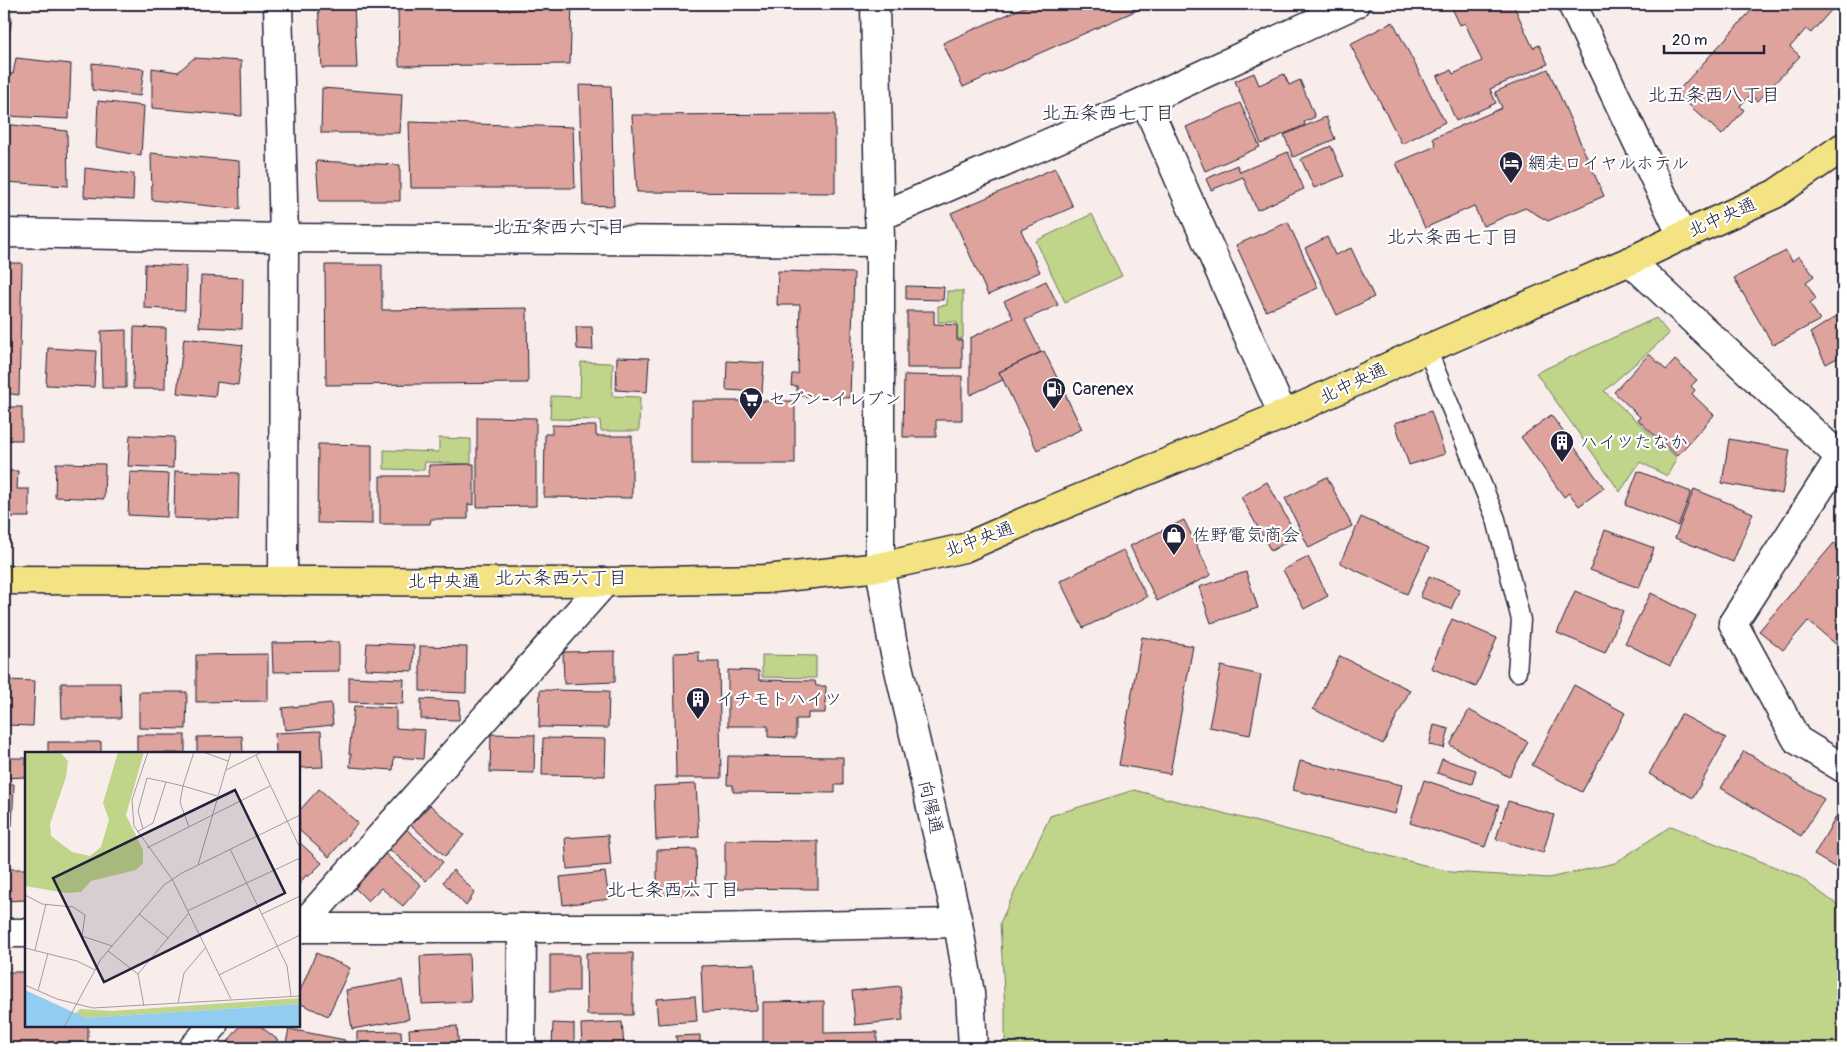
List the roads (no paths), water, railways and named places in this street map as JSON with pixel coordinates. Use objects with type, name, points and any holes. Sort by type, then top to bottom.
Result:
[{"type":"highway","name":"北中央通","points":[[4,580],[605,582],[765,579],[880,567],[964,548],[1282,415],[1427,349],[1630,261],[1775,194],[1843,147]]},
{"type":"street","points":[[278,4],[284,238],[283,581]]},
{"type":"street","name":"向陽通","points":[[875,4],[879,229],[880,567],[892,640],[958,923],[970,993],[973,1048]]},
{"type":"street","points":[[4,232],[284,238],[879,229],[1145,101],[1355,4]]},
{"type":"street","points":[[1572,4],[1682,236]]},
{"type":"street","points":[[1145,101],[1282,415]]},
{"type":"street","points":[[1630,261],[1840,457],[1733,623],[1797,740],[1843,768]]},
{"type":"street","points":[[300,927],[605,582]]},
{"type":"street","points":[[300,928],[702,928],[958,923]]},
{"type":"street","points":[[521,1048],[522,928]]},
{"type":"street","points":[[4,934],[25,933]]},
{"type":"street","points":[[193,1048],[212,1027]]},
{"type":"lane","points":[[1427,349],[1496,519],[1521,620],[1517,672]]},
{"type":"place","name":"網走ロイヤルホテル","points":[[1511,184]]},
{"type":"place","name":"Carenex","points":[[1054,410]]},
{"type":"place","name":"セブン-イレブン","points":[[751,420]]},
{"type":"place","name":"ハイツたなか","points":[[1562,463]]},
{"type":"place","name":"佐野電気商会","points":[[1174,556]]},
{"type":"place","name":"イチモトハイツ","points":[[698,720]]},
{"type":"district","name":"北五条西八丁目","points":[[1714,94]]},
{"type":"district","name":"北五条西七丁目","points":[[1108,112]]},
{"type":"district","name":"北五条西六丁目","points":[[559,226]]},
{"type":"district","name":"北六条西七丁目","points":[[1453,236]]},
{"type":"district","name":"北六条西六丁目","points":[[561,577]]},
{"type":"district","name":"北七条西六丁目","points":[[673,889]]}]
